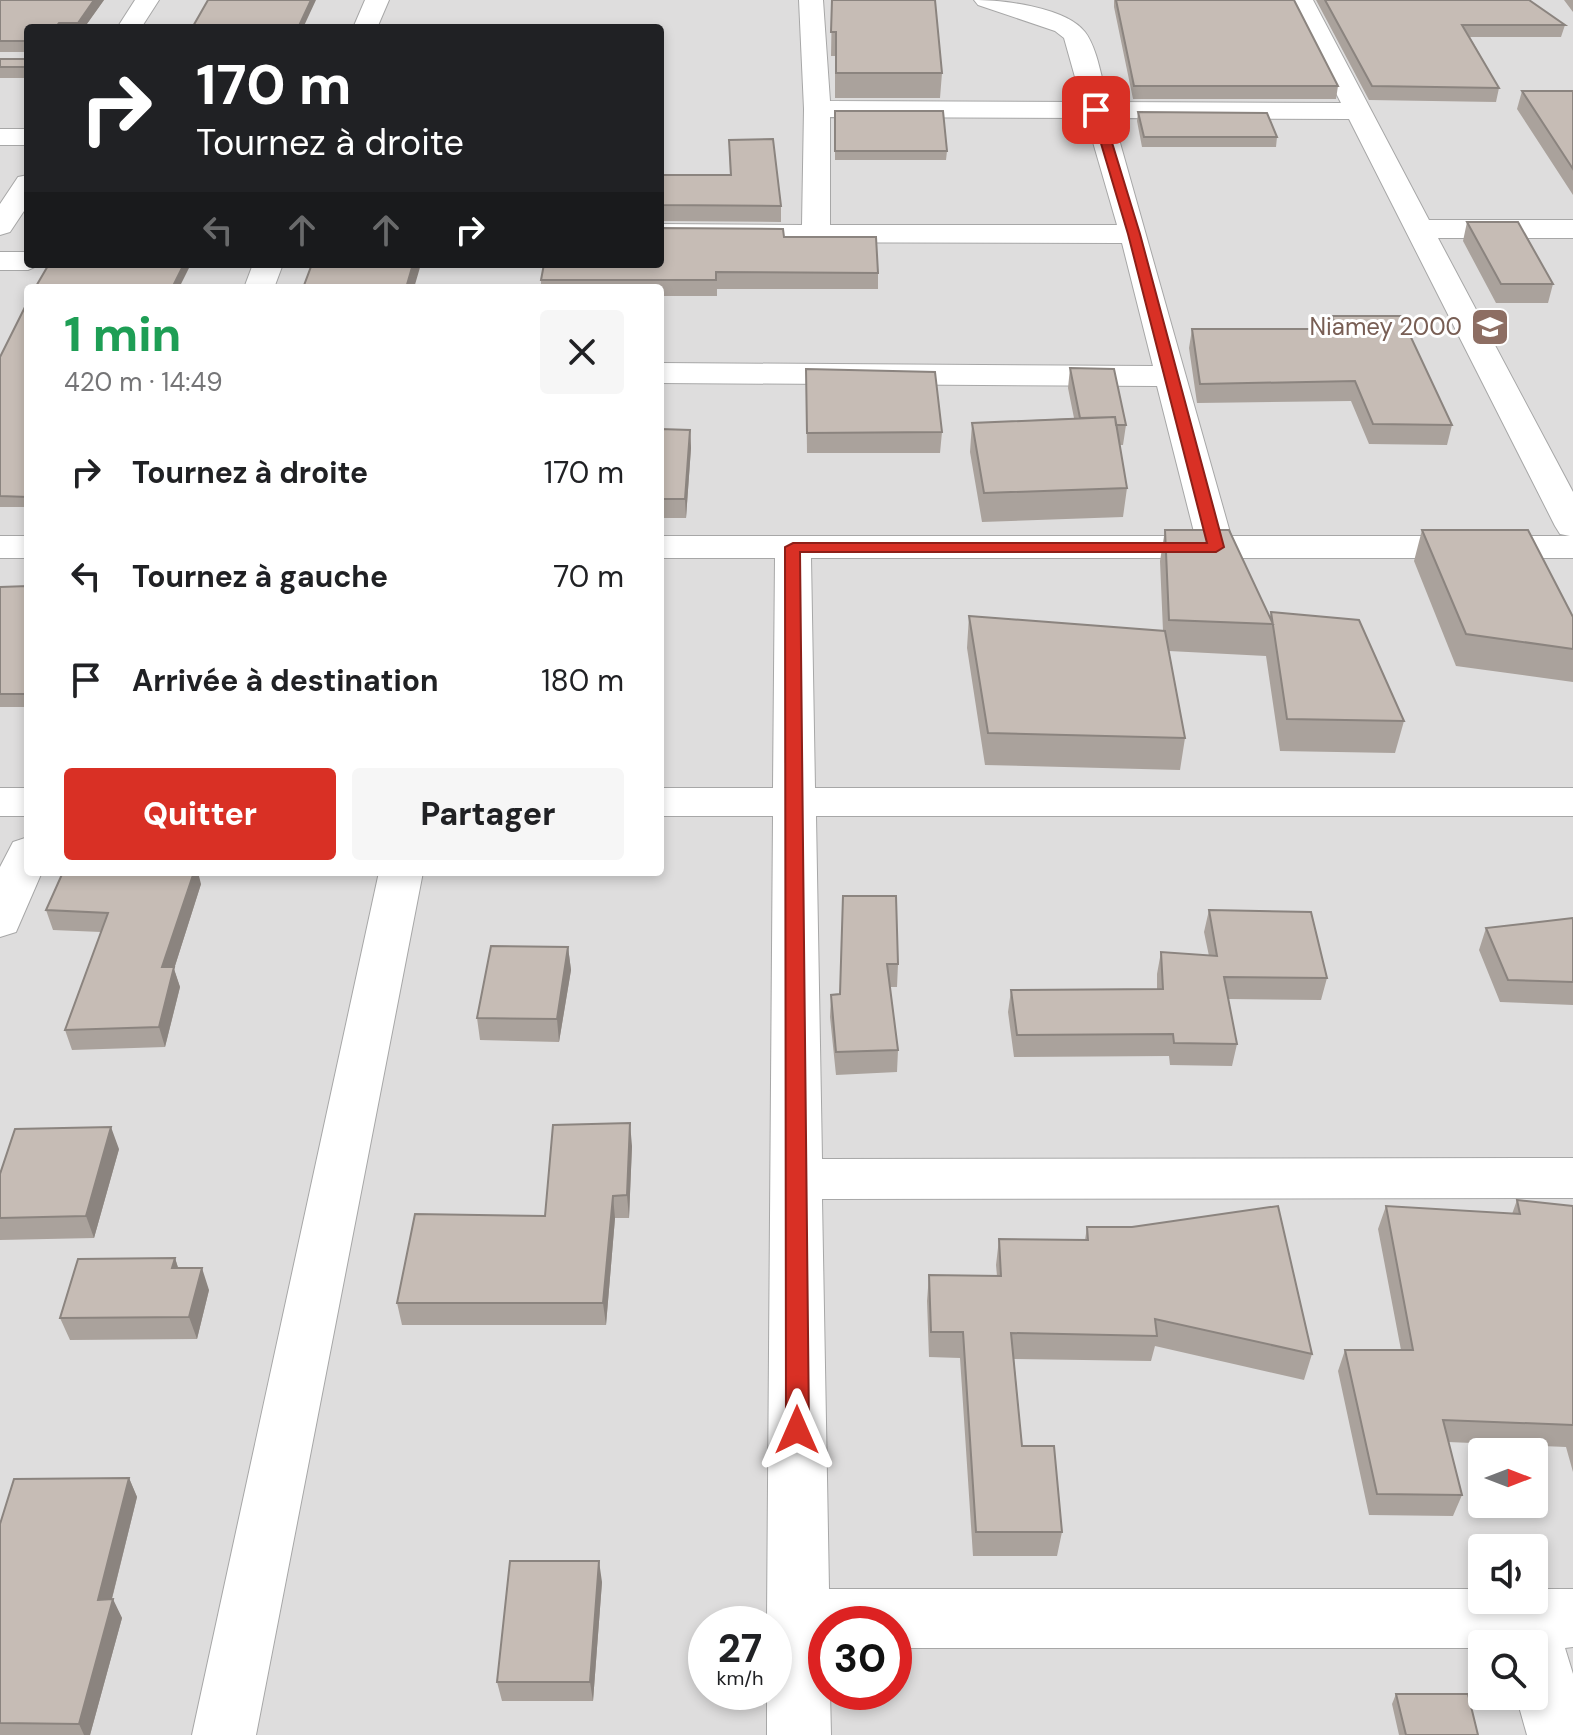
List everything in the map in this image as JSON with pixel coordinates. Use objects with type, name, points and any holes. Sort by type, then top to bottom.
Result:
[{"type":"street","points":[[132,24],[147,0]]},
{"type":"street","points":[[367,24],[377,0]]},
{"type":"street","points":[[811,0],[817,109],[816,233]]},
{"type":"street","points":[[986,0],[1072,30],[1134,234],[1216,547]]},
{"type":"street","points":[[1301,0],[1573,526]]},
{"type":"street","points":[[817,109],[1358,111]]},
{"type":"street","points":[[0,137],[24,137]]},
{"type":"street","points":[[0,226],[24,189]]},
{"type":"street","points":[[1419,229],[1573,229]]},
{"type":"street","points":[[664,233],[1134,234]]},
{"type":"street","points":[[0,261],[24,261]]},
{"type":"street","points":[[664,373],[1171,376]]},
{"type":"street","points":[[0,547],[24,547]]},
{"type":"street","points":[[664,547],[1573,547]]},
{"type":"street","points":[[793,547],[799,1735]]},
{"type":"street","points":[[0,802],[24,802]]},
{"type":"street","points":[[664,802],[1573,802]]},
{"type":"street","points":[[0,921],[24,862]]},
{"type":"street","points":[[224,1735],[400,876]]},
{"type":"street","points":[[796,1179],[1573,1178]]},
{"type":"street","points":[[798,1619],[1468,1631]]},
{"type":"street","points":[[1548,1672],[1559,1735]]},
{"type":"shaded area","points":[[0,0],[1573,0],[1573,1735],[0,1735]]},
{"type":"building","points":[[0,0],[94,0],[78,23],[24,24],[24,41],[0,41]]},
{"type":"building","points":[[208,0],[311,0],[300,24],[194,24]]},
{"type":"building","points":[[832,0],[935,0],[942,73],[836,73],[836,32],[831,32]]},
{"type":"building","points":[[1116,0],[1294,0],[1338,86],[1134,86]]},
{"type":"building","points":[[1325,0],[1529,0],[1565,25],[1462,25],[1499,88],[1372,86]]},
{"type":"building","points":[[0,59],[24,59],[24,67],[0,67]]},
{"type":"building","points":[[1522,91],[1573,91],[1573,169]]},
{"type":"building","points":[[835,111],[943,111],[947,151],[835,151]]},
{"type":"building","points":[[1138,112],[1267,113],[1277,137],[1144,137]]},
{"type":"building","points":[[773,139],[781,206],[664,205],[664,175],[731,175],[729,140]]},
{"type":"building","points":[[1467,222],[1518,222],[1553,284],[1501,284]]},
{"type":"building","points":[[664,228],[783,229],[784,237],[876,237],[878,273],[716,272],[716,280],[541,280],[543,268],[664,268]]},
{"type":"building","points":[[47,268],[182,268],[174,284],[37,284]]},
{"type":"building","points":[[310,268],[412,268],[407,284],[304,284]]},
{"type":"building","points":[[24,309],[24,497],[0,496],[0,357]]},
{"type":"building","points":[[1332,316],[1401,316],[1452,425],[1373,424],[1355,381],[1200,384],[1192,329],[1337,329]]},
{"type":"building","points":[[1070,368],[1114,369],[1126,425],[1116,425],[1115,417],[1080,418]]},
{"type":"building","points":[[806,369],[935,372],[942,432],[807,433]]},
{"type":"building","points":[[1115,417],[1127,488],[984,493],[972,423]]},
{"type":"building","points":[[664,429],[690,430],[685,499],[664,499]]},
{"type":"building","points":[[1165,530],[1229,530],[1273,624],[1169,620]]},
{"type":"building","points":[[1422,530],[1528,530],[1573,617],[1573,649],[1466,634]]},
{"type":"building","points":[[24,586],[24,694],[0,694],[0,587]]},
{"type":"building","points":[[1271,612],[1359,620],[1404,721],[1287,719]]},
{"type":"building","points":[[969,616],[1165,631],[1185,738],[988,733]]},
{"type":"building","points":[[61,876],[193,876],[162,967],[174,967],[159,1027],[65,1030],[108,913],[46,910]]},
{"type":"building","points":[[843,896],[896,896],[898,964],[887,964],[898,1050],[836,1052],[831,995],[840,994]]},
{"type":"building","points":[[1209,910],[1311,912],[1327,978],[1224,977],[1237,1044],[1174,1043],[1173,1034],[1017,1035],[1011,990],[1163,989],[1161,952],[1217,956]]},
{"type":"building","points":[[1573,918],[1573,982],[1508,980],[1486,928]]},
{"type":"building","points":[[491,946],[568,947],[557,1019],[477,1018]]},
{"type":"building","points":[[630,1123],[627,1195],[613,1196],[603,1303],[397,1303],[415,1214],[545,1216],[553,1125]]},
{"type":"building","points":[[111,1127],[86,1216],[0,1218],[0,1174],[15,1129]]},
{"type":"building","points":[[1517,1200],[1573,1206],[1573,1425],[1443,1420],[1462,1495],[1377,1494],[1345,1350],[1413,1350],[1386,1206],[1520,1214]]},
{"type":"building","points":[[1278,1206],[1312,1354],[1155,1319],[1157,1336],[1011,1333],[1022,1446],[1054,1446],[1062,1532],[976,1532],[963,1332],[931,1332],[929,1275],[1001,1276],[999,1239],[1088,1240],[1087,1227],[1132,1227]]},
{"type":"building","points":[[175,1258],[172,1268],[202,1268],[189,1317],[60,1318],[78,1259]]},
{"type":"building","points":[[129,1478],[98,1600],[113,1599],[79,1724],[0,1723],[0,1524],[14,1479]]},
{"type":"building","points":[[510,1561],[599,1561],[590,1682],[497,1682]]},
{"type":"building","points":[[1396,1694],[1468,1694],[1468,1710],[1472,1710],[1478,1735],[1406,1735]]},
{"type":"place","name":"Niamey 2000","points":[[1490,327]]},
{"type":"route","points":[[797,1430],[793,547],[1216,547],[1134,234],[1096,110]]}]
